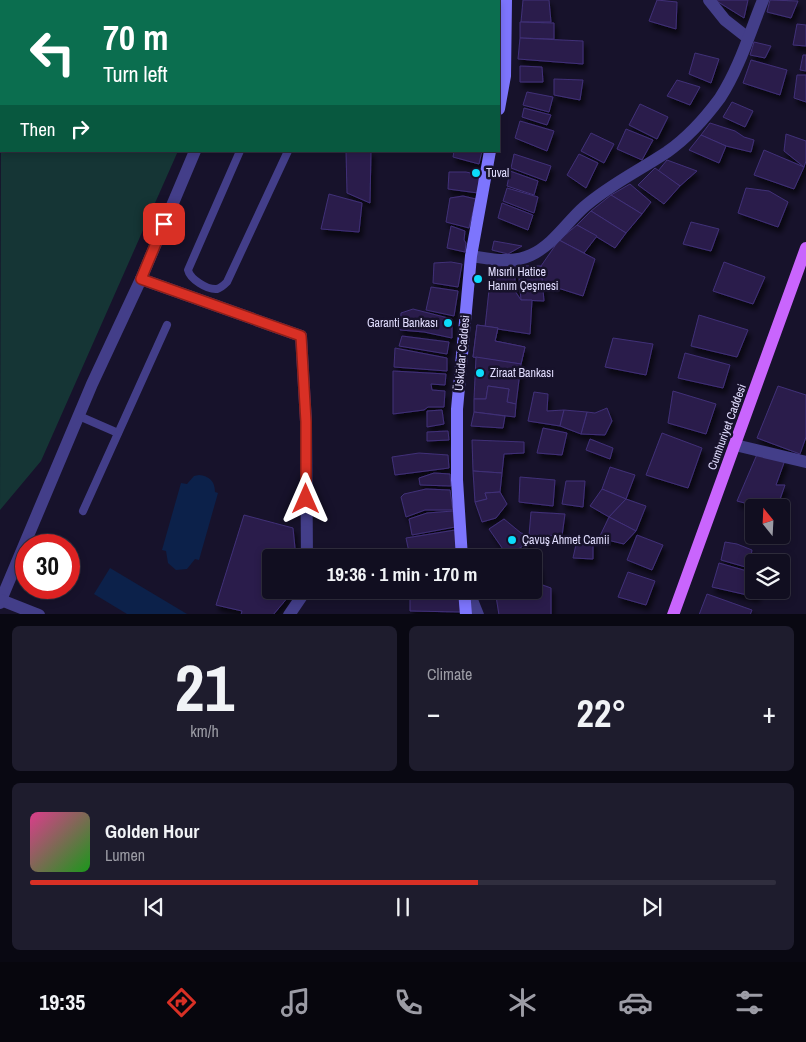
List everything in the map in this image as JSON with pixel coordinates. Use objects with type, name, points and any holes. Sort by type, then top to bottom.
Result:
[{"type":"main road","points":[[500,104],[505,76],[506,0]]},
{"type":"main road","name":"Üsküdar Caddesi","points":[[461,549],[457,480],[457,409],[471,256],[490,152]]},
{"type":"main road","name":"Cumhuriyet Caddesi","points":[[673,614],[806,248]]},
{"type":"main road","points":[[466,599],[466,614]]},
{"type":"street","points":[[709,0],[725,20],[748,38]]},
{"type":"street","points":[[471,256],[517,260],[532,255],[548,243],[585,206],[669,150],[705,116],[720,97],[732,75],[762,0]]},
{"type":"street","points":[[39,614],[1,602],[79,416],[141,279],[195,152]]},
{"type":"street","points":[[141,279],[301,336],[306,422],[307,549]]},
{"type":"street","points":[[735,445],[806,462]]},
{"type":"street","points":[[289,614],[300,599]]},
{"type":"street","points":[[470,599],[478,614]]},
{"type":"lane","points":[[240,152],[188,270],[194,280],[214,289],[221,287],[227,282],[288,152]]},
{"type":"lane","points":[[83,511],[167,325]]},
{"type":"lane","points":[[79,416],[118,433]]},
{"type":"green space","points":[[1,152],[178,152],[41,461],[0,510]]},
{"type":"water","points":[[199,475],[211,480],[215,492],[218,493],[199,560],[195,559],[187,569],[176,570],[168,563],[166,551],[162,550],[181,483],[187,484],[194,476]]},
{"type":"water","points":[[110,568],[187,614],[127,614],[94,594]]},
{"type":"building","points":[[523,0],[549,0],[551,22],[521,22]]},
{"type":"building","points":[[657,0],[677,2],[676,29],[649,21]]},
{"type":"building","points":[[715,0],[748,0],[744,18]]},
{"type":"building","points":[[770,0],[798,1],[791,18],[767,12]]},
{"type":"building","points":[[520,22],[554,23],[554,39],[520,38]]},
{"type":"building","points":[[797,24],[806,25],[806,46],[793,45]]},
{"type":"building","points":[[520,38],[583,41],[583,64],[518,59]]},
{"type":"building","points":[[754,42],[771,46],[765,58],[750,55]]},
{"type":"building","points":[[695,53],[719,59],[711,83],[689,74]]},
{"type":"building","points":[[803,55],[806,55],[806,71],[800,70]]},
{"type":"building","points":[[751,60],[787,70],[780,95],[743,83]]},
{"type":"building","points":[[520,66],[542,67],[543,82],[520,82]]},
{"type":"building","points":[[797,75],[806,75],[806,102],[794,98]]},
{"type":"building","points":[[554,79],[583,80],[580,100],[554,95]]},
{"type":"building","points":[[677,80],[700,87],[690,105],[667,96]]},
{"type":"building","points":[[527,92],[553,97],[549,112],[523,105]]},
{"type":"building","points":[[732,102],[753,111],[745,127],[723,117]]},
{"type":"building","points":[[640,104],[668,117],[657,139],[629,125]]},
{"type":"building","points":[[524,108],[551,115],[547,125],[522,117]]},
{"type":"building","points":[[520,121],[554,131],[547,151],[515,138]]},
{"type":"building","points":[[710,123],[735,131],[744,137],[754,140],[751,152],[726,146],[701,135]]},
{"type":"building","points":[[626,129],[653,140],[642,160],[617,149]]},
{"type":"building","points":[[591,133],[614,144],[604,163],[581,151]]},
{"type":"building","points":[[786,134],[806,141],[806,161],[804,167],[784,151]]},
{"type":"building","points":[[701,135],[726,146],[719,163],[689,150]]},
{"type":"building","points":[[764,150],[804,167],[794,189],[754,175]]},
{"type":"building","points":[[346,152],[371,152],[370,203],[347,193]]},
{"type":"building","points":[[454,152],[482,152],[479,164],[453,157]]},
{"type":"building","points":[[514,154],[551,166],[546,181],[511,168]]},
{"type":"building","points":[[579,154],[598,163],[586,188],[567,175]]},
{"type":"building","points":[[667,160],[697,171],[680,186],[658,171]]},
{"type":"building","points":[[655,168],[680,186],[664,204],[638,185]]},
{"type":"building","points":[[510,171],[538,181],[534,195],[507,186]]},
{"type":"building","points":[[449,172],[466,172],[479,175],[478,193],[448,189]]},
{"type":"building","points":[[630,184],[651,202],[642,214],[611,195]]},
{"type":"building","points":[[507,188],[538,197],[534,213],[503,201]]},
{"type":"building","points":[[746,188],[769,191],[788,202],[778,227],[738,213]]},
{"type":"building","points":[[329,194],[362,203],[359,232],[321,229]]},
{"type":"building","points":[[611,195],[642,214],[626,233],[591,211]]},
{"type":"building","points":[[463,196],[476,199],[469,228],[446,222],[450,198]]},
{"type":"building","points":[[502,203],[533,215],[528,230],[498,218]]},
{"type":"building","points":[[591,211],[626,233],[615,248],[577,225]]},
{"type":"building","points":[[691,222],[719,229],[711,251],[683,244]]},
{"type":"building","points":[[577,225],[597,236],[584,253],[559,240]]},
{"type":"building","points":[[451,226],[465,231],[465,252],[447,248]]},
{"type":"building","points":[[559,240],[595,259],[583,296],[542,283],[541,266]]},
{"type":"building","points":[[494,241],[522,246],[508,254],[492,250]]},
{"type":"building","points":[[451,262],[462,264],[458,287],[433,283],[434,263]]},
{"type":"building","points":[[724,262],[765,277],[753,304],[713,291]]},
{"type":"building","points":[[515,265],[515,291],[489,290],[492,266]]},
{"type":"building","points":[[518,266],[541,266],[544,301],[521,300]]},
{"type":"building","points":[[431,287],[458,291],[454,316],[426,310]]},
{"type":"building","points":[[489,290],[515,291],[521,300],[532,300],[530,334],[485,327]]},
{"type":"building","points":[[413,309],[452,319],[452,338],[424,332],[400,330],[401,313]]},
{"type":"building","points":[[699,315],[748,330],[737,357],[691,346]]},
{"type":"building","points":[[477,325],[498,328],[495,341],[525,347],[521,364],[473,357]]},
{"type":"building","points":[[477,325],[498,328],[495,341],[525,347],[521,364],[473,357]]},
{"type":"building","points":[[402,336],[449,342],[447,354],[399,346]]},
{"type":"building","points":[[613,338],[653,344],[646,375],[605,367]]},
{"type":"building","points":[[395,348],[447,358],[447,371],[394,367]]},
{"type":"building","points":[[685,353],[730,365],[723,388],[678,378]]},
{"type":"building","points":[[476,357],[521,364],[516,404],[507,402],[509,389],[488,386],[486,399],[474,399]]},
{"type":"building","points":[[393,371],[446,374],[445,385],[431,384],[432,390],[445,391],[444,407],[428,407],[424,410],[393,414]]},
{"type":"building","points":[[488,386],[509,389],[507,402],[516,404],[515,417],[474,412],[474,399],[486,399]]},
{"type":"building","points":[[778,386],[806,395],[806,437],[800,454],[757,438]]},
{"type":"building","points":[[673,391],[716,404],[706,434],[668,423]]},
{"type":"building","points":[[534,392],[548,394],[547,411],[564,410],[560,426],[528,421]]},
{"type":"building","points":[[607,408],[612,421],[605,435],[581,434],[587,412],[595,413]]},
{"type":"building","points":[[442,410],[444,424],[427,427],[427,411]]},
{"type":"building","points":[[564,410],[587,412],[581,434],[560,426]]},
{"type":"building","points":[[474,412],[505,416],[503,428],[471,426]]},
{"type":"building","points":[[543,428],[567,433],[562,455],[537,453]]},
{"type":"building","points":[[448,431],[449,440],[427,441],[427,432]]},
{"type":"building","points":[[662,433],[702,448],[688,488],[646,475]]},
{"type":"building","points":[[590,439],[613,448],[610,459],[586,450]]},
{"type":"building","points":[[472,440],[524,442],[524,453],[504,454],[502,473],[473,471]]},
{"type":"building","points":[[758,452],[785,460],[776,485],[785,485],[780,499],[745,499],[745,503],[737,501]]},
{"type":"building","points":[[419,453],[448,455],[449,468],[395,475],[392,457]]},
{"type":"building","points":[[610,467],[635,475],[626,499],[602,489]]},
{"type":"building","points":[[473,471],[502,473],[500,492],[485,493],[487,499],[475,502]]},
{"type":"building","points":[[434,473],[450,474],[451,486],[420,485],[419,478]]},
{"type":"building","points":[[520,477],[555,480],[553,506],[519,502]]},
{"type":"building","points":[[566,481],[585,481],[583,507],[562,504]]},
{"type":"building","points":[[426,489],[450,490],[453,510],[425,510],[406,517],[401,497],[404,494]]},
{"type":"building","points":[[602,489],[626,499],[609,517],[590,506]]},
{"type":"building","points":[[500,492],[507,504],[496,518],[482,522],[475,502],[487,499],[485,493]]},
{"type":"building","points":[[626,499],[646,506],[636,531],[609,517]]},
{"type":"building","points":[[453,511],[455,527],[412,535],[409,519],[427,513]]},
{"type":"building","points":[[531,512],[565,514],[562,536],[529,535]]},
{"type":"building","points":[[244,515],[293,528],[295,549],[262,549],[262,599],[286,599],[274,614],[241,614],[242,611],[216,605]]},
{"type":"building","points":[[609,517],[636,531],[624,544],[599,538]]},
{"type":"building","name":"Çavuş Ahmet Camii","points":[[504,519],[521,533],[529,535],[527,544],[518,549],[503,549],[489,529]]},
{"type":"building","points":[[455,530],[457,549],[408,549],[406,538]]},
{"type":"building","points":[[637,535],[663,545],[652,570],[627,560]]},
{"type":"building","points":[[593,539],[593,559],[573,558],[577,540]]},
{"type":"building","points":[[725,542],[752,550],[751,554],[745,554],[745,567],[721,560]]},
{"type":"building","points":[[719,563],[745,570],[745,594],[712,587]]},
{"type":"building","points":[[628,572],[655,581],[646,605],[618,597]]},
{"type":"building","points":[[542,585],[551,588],[551,614],[499,614],[496,599],[542,599]]},
{"type":"building","points":[[707,594],[752,610],[750,614],[699,614]]},
{"type":"building","points":[[410,599],[459,599],[461,612],[410,611]]},
{"type":"place","name":"Tuval","points":[[476,173]]},
{"type":"place","name":"Mısırlı Hatice Hanım Çeşmesi","points":[[478,279]]},
{"type":"place","name":"Garanti Bankası","points":[[448,323]]},
{"type":"place","name":"Ziraat Bankası","points":[[480,373]]},
{"type":"place","name":"Çavuş Ahmet Camii","points":[[512,540]]},
{"type":"route","points":[[164,224],[141,279],[301,336],[306,422],[306,499]]}]
